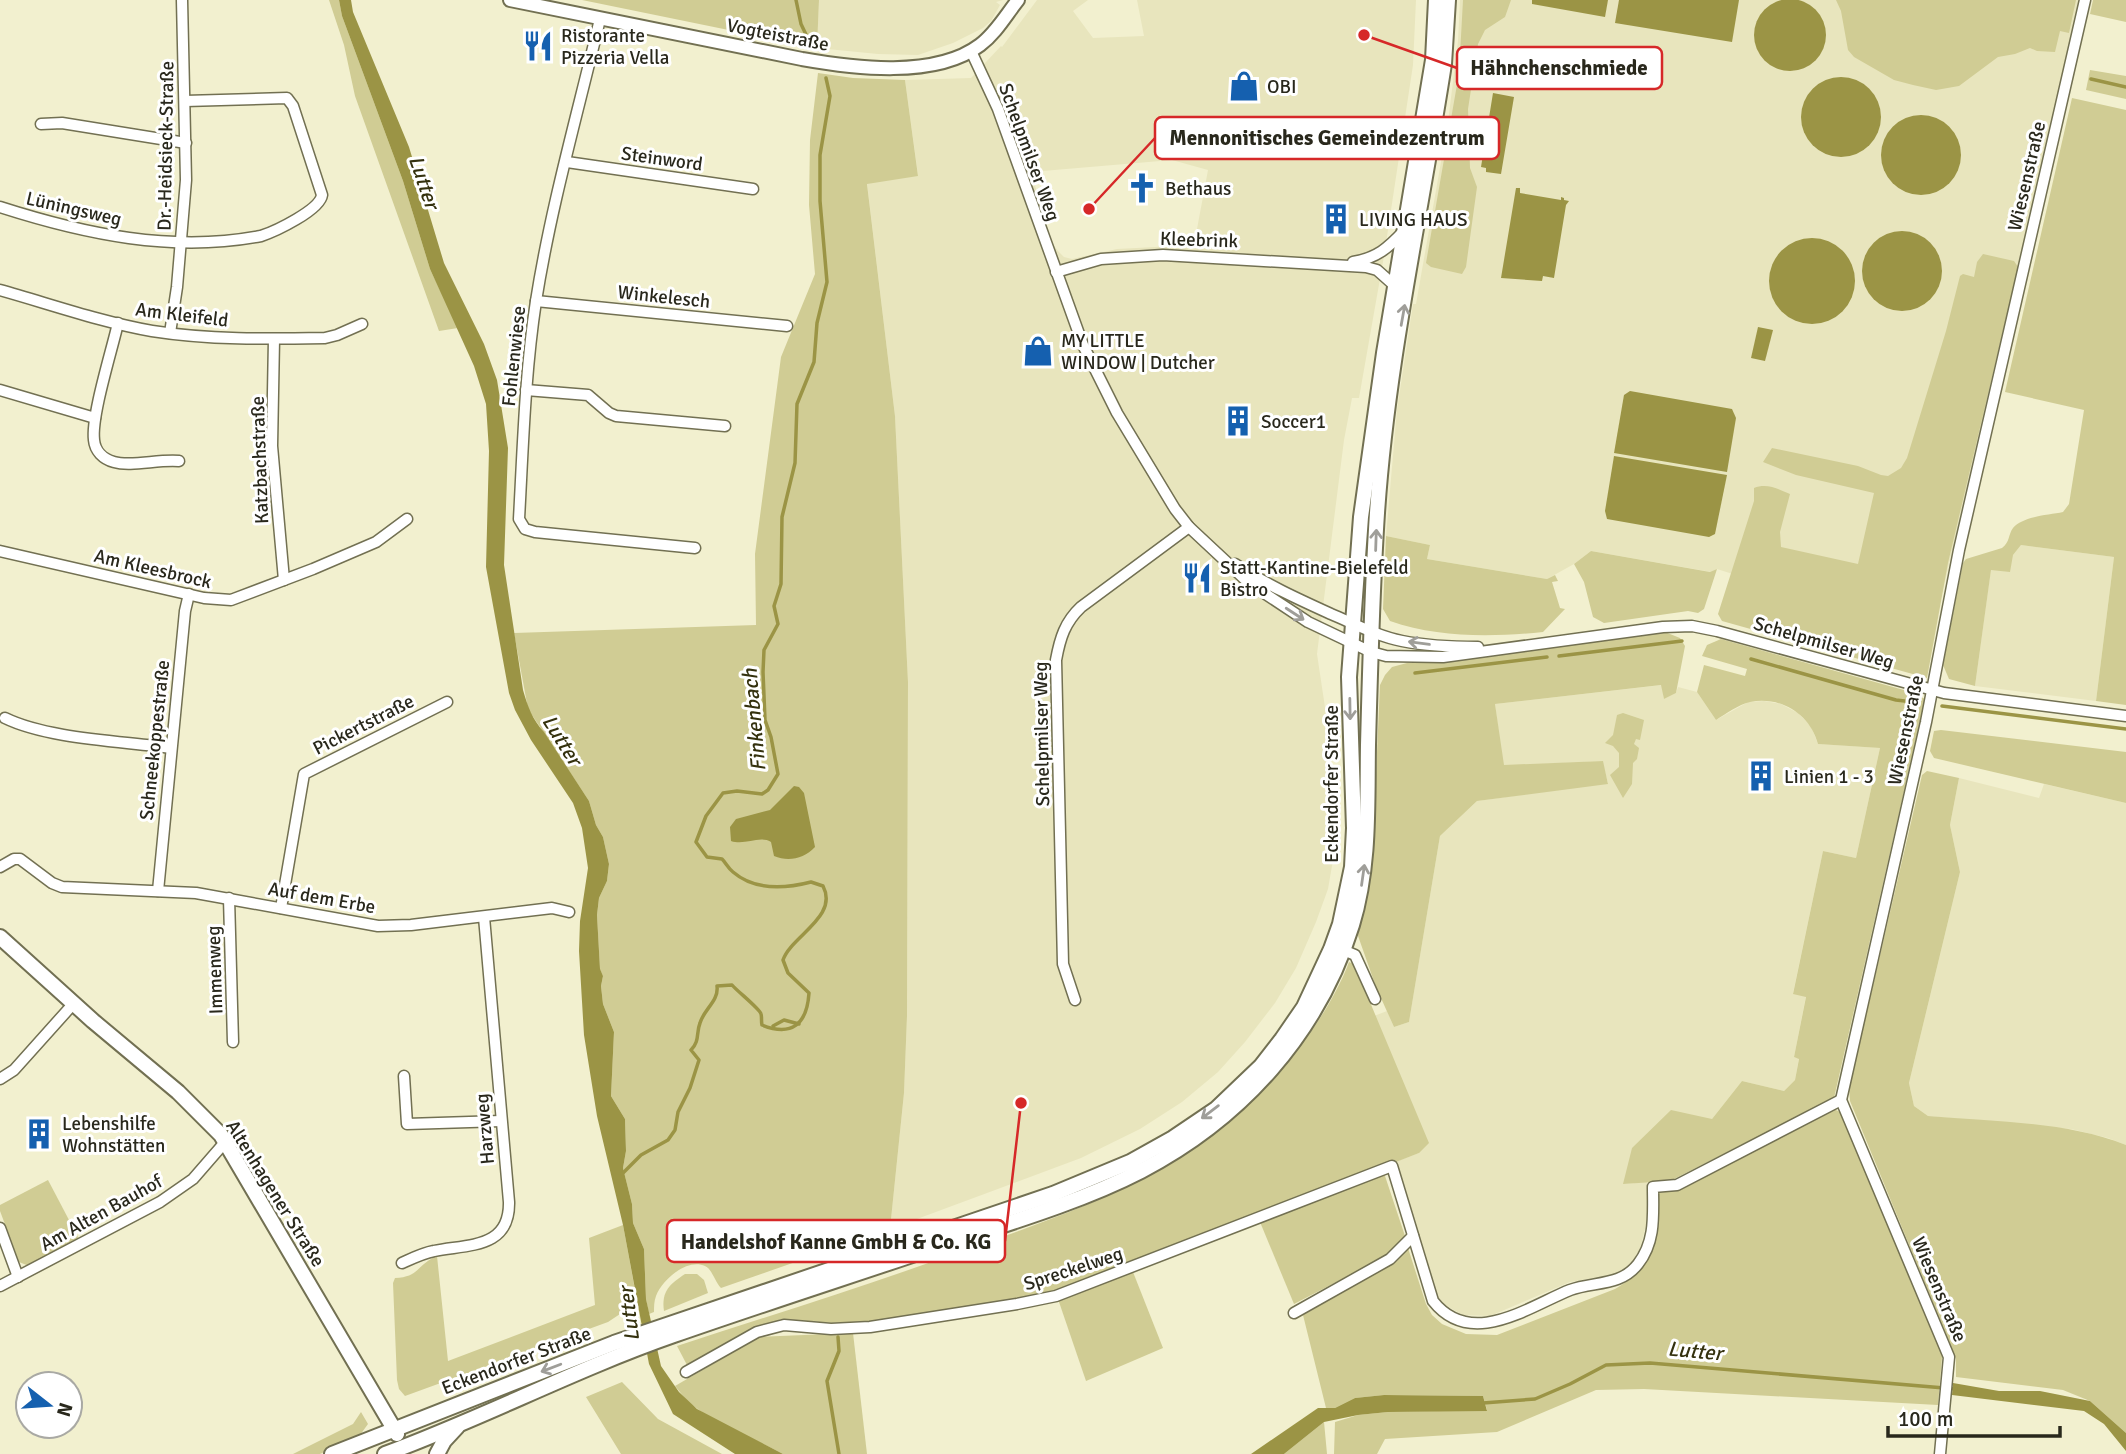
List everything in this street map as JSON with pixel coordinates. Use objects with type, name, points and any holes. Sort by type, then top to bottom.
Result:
[{"type":"main road","name":"Eckendorfer Straße","points":[[332,1454],[394,1428],[1053,1194],[1130,1162],[1174,1138],[1216,1109],[1261,1066],[1282,1039],[1317,981],[1340,924],[1352,867],[1352,623],[1369,453],[1433,60],[1436,0]]},
{"type":"main road","name":"Eckendorfer Straße","points":[[675,1329],[1056,1206],[1136,1173],[1181,1148],[1224,1118],[1271,1072],[1312,1015],[1343,950],[1359,901],[1366,856],[1371,652],[1382,454],[1444,64],[1448,0]]},
{"type":"main road","name":"Altenhagener Straße","points":[[0,937],[202,1114],[226,1141],[405,1451]]},
{"type":"main road","name":"Eckendorfer Straße","points":[[385,1454],[405,1451],[617,1349]]},
{"type":"main road","points":[[437,1454],[444,1441],[462,1422]]},
{"type":"street","name":"Dr.-Heidsieck-Straße","points":[[170,333],[186,180],[182,0]]},
{"type":"street","name":"Vogteistraße","points":[[510,0],[791,57],[854,67],[917,66],[971,51],[995,30],[1018,0]]},
{"type":"street","name":"Wiesenstraße","points":[[1940,1454],[1950,1364],[1947,1350],[1841,1100],[1933,691],[1959,550],[2085,0]]},
{"type":"street","name":"Fohlenwiese","points":[[600,19],[536,301],[526,390],[519,519],[524,529],[535,532],[695,548]]},
{"type":"street","name":"Schelpmilser Weg","points":[[971,51],[998,109],[1083,345],[1117,413],[1175,509],[1189,527],[1249,583],[1308,622],[1371,652],[1386,656],[1443,657],[1663,627],[1692,626],[1933,691],[2126,716]]},
{"type":"street","name":"Lüningsweg","points":[[0,207],[88,233],[181,243],[250,238],[273,232],[319,205],[323,195],[293,106],[287,98],[185,101]]},
{"type":"street","points":[[41,124],[62,123],[186,143]]},
{"type":"street","name":"Steinword","points":[[567,162],[753,188]]},
{"type":"street","name":"Kleebrink","points":[[1343,264],[1381,254],[1404,230]]},
{"type":"street","name":"Kleebrink","points":[[1055,272],[1101,259],[1163,255],[1343,264],[1377,270],[1395,286]]},
{"type":"street","name":"Am Kleifeld","points":[[0,290],[118,324],[170,333],[274,339],[325,338],[362,324]]},
{"type":"street","name":"Winkelesch","points":[[536,301],[787,326]]},
{"type":"street","points":[[118,324],[95,418],[96,447],[99,453],[111,461],[124,464],[157,460],[179,461]]},
{"type":"street","name":"Katzbachstraße","points":[[274,339],[272,441],[284,580]]},
{"type":"street","points":[[0,390],[95,418]]},
{"type":"street","points":[[526,390],[588,395],[616,416],[725,426]]},
{"type":"street","name":"Am Kleesbrock","points":[[0,551],[217,600],[231,600],[376,542],[407,519]]},
{"type":"street","name":"Schelpmilser Weg","points":[[1075,1000],[1063,964],[1056,660],[1059,643],[1071,617],[1081,607],[1189,527]]},
{"type":"street","name":"Schelpmilser Weg","points":[[1203,541],[1251,575],[1372,633],[1446,647],[1512,646]]},
{"type":"street","name":"Schneekoppestraße","points":[[158,891],[185,611],[189,594]]},
{"type":"street","name":"Pickertstraße","points":[[281,908],[304,774],[447,702]]},
{"type":"street","points":[[5,718],[37,730],[171,748]]},
{"type":"street","name":"Auf dem Erbe","points":[[0,867],[14,859],[20,859],[52,883],[68,888],[158,891],[229,898],[378,926],[399,926],[552,908],[569,912]]},
{"type":"street","name":"Immenweg","points":[[229,898],[233,1042]]},
{"type":"street","name":"Harzweg","points":[[402,1263],[426,1253],[488,1241],[503,1227],[509,1210],[484,917]]},
{"type":"street","points":[[1343,950],[1354,955],[1375,999]]},
{"type":"street","points":[[0,1079],[14,1070],[74,1003]]},
{"type":"street","points":[[404,1076],[407,1124],[501,1121]]},
{"type":"street","points":[[1294,1313],[1390,1259],[1413,1236],[1432,1297],[1440,1310],[1463,1322],[1493,1322],[1572,1289],[1618,1280],[1638,1264],[1649,1243],[1653,1232],[1653,1187],[1677,1185],[1841,1100]]},
{"type":"street","name":"Am Alten Bauhof","points":[[0,1286],[175,1193],[193,1179],[226,1141]]},
{"type":"street","name":"Spreckelweg","points":[[686,1372],[757,1332],[785,1325],[831,1329],[870,1327],[1056,1296],[1392,1166],[1413,1236]]},
{"type":"street","points":[[0,1228],[18,1277]]},
{"type":"shaded area","points":[[1797,-1],[1816,9],[1824,21],[1824,49],[1816,61],[1804,69],[1783,71],[1764,61],[1756,49],[1754,28],[1764,9],[1776,1]]},
{"type":"shaded area","points":[[329,0],[339,0],[342,16],[403,181],[430,269],[458,328],[439,331],[355,96],[344,45]]},
{"type":"shaded area","points":[[339,0],[351,0],[353,12],[409,147],[444,263],[484,344],[497,380],[508,448],[504,565],[523,690],[533,717],[589,801],[596,825],[603,837],[609,864],[597,915],[603,1004],[614,1032],[611,1096],[625,1119],[626,1151],[623,1168],[632,1204],[633,1223],[644,1249],[646,1299],[661,1366],[679,1392],[697,1409],[783,1454],[735,1454],[673,1414],[649,1364],[623,1225],[597,1116],[584,1035],[579,951],[580,921],[588,868],[582,828],[573,803],[531,740],[515,710],[509,693],[486,567],[489,451],[486,404],[474,366],[430,269],[403,181],[342,16]]},
{"type":"shaded area","points":[[582,0],[819,0],[817,48]]},
{"type":"shaded area","points":[[819,0],[1003,0],[996,2],[1000,5],[991,21],[983,28],[953,43],[918,55],[817,48]]},
{"type":"shaded area","points":[[1037,0],[1088,0],[1073,11],[1093,38],[1144,36],[1137,0],[1416,0],[1413,65],[1359,398],[1352,398],[1344,440],[1317,654],[1326,714],[1335,822],[1328,889],[1316,922],[1296,968],[1275,1003],[1218,1072],[1182,1102],[1140,1129],[1081,1158],[890,1229],[904,1093],[907,1016],[908,682],[895,416],[867,183],[918,175],[905,80],[971,78],[1002,47]],"holes":[[[1172,160],[1208,170],[1194,245],[1117,249],[1072,259],[1064,257],[1052,243],[1031,172]]]},
{"type":"shaded area","points":[[1460,0],[2080,0],[1938,611],[1745,578],[1717,569],[1711,572],[1591,551],[1547,579],[1427,559],[1430,545],[1386,536],[1397,410],[1413,304],[1416,304],[1448,122]]},
{"type":"shaded area","points":[[1463,0],[1511,0],[1505,17],[1485,30],[1478,44],[1468,109],[1470,168],[1477,187],[1466,267],[1462,274],[1431,267],[1426,263],[1459,73]]},
{"type":"shaded area","points":[[1532,0],[1608,0],[1605,17],[1532,4]]},
{"type":"shaded area","points":[[1619,0],[1739,0],[1732,42],[1615,23]]},
{"type":"shaded area","points":[[1836,0],[2076,0],[2069,33],[2060,31],[2055,52],[2030,48],[1998,57],[1959,86],[1936,90],[1894,80],[1854,57],[1848,50],[1841,11]]},
{"type":"shaded area","points":[[2093,0],[2126,0],[2126,22],[2090,14]]},
{"type":"shaded area","points":[[2090,70],[2126,76],[2126,99],[2086,90]]},
{"type":"shaded area","points":[[818,73],[853,78],[905,80],[918,176],[867,184],[895,416],[908,682],[907,1016],[904,1093],[890,1229],[721,1288],[705,1266],[691,1265],[669,1277],[655,1298],[654,1312],[649,1314],[644,1249],[633,1223],[632,1204],[623,1168],[626,1151],[625,1119],[611,1096],[614,1032],[603,1004],[601,986],[603,976],[600,970],[597,915],[609,864],[603,837],[596,825],[589,801],[528,709],[514,633],[756,625],[755,554],[781,357],[815,274],[809,205],[810,140]]},
{"type":"shaded area","points":[[1833,77],[1849,77],[1870,88],[1881,109],[1881,125],[1870,146],[1849,157],[1833,157],[1819,151],[1807,139],[1801,125],[1801,109],[1807,95],[1819,83]]},
{"type":"shaded area","points":[[1493,93],[1514,97],[1501,174],[1486,172],[1486,168],[1481,167]]},
{"type":"shaded area","points":[[2072,98],[2126,110],[2126,705],[2096,701],[2114,557],[2021,545],[2013,555],[2010,572],[1991,570],[1975,686],[1949,679],[1943,665],[1966,559],[2002,548],[2017,524],[2030,518],[2063,512],[2069,504],[2084,410],[2005,392]]},
{"type":"shaded area","points":[[1913,115],[1929,115],[1950,126],[1961,147],[1961,163],[1950,184],[1929,195],[1913,195],[1899,189],[1887,177],[1881,163],[1881,147],[1887,133],[1899,121]]},
{"type":"shaded area","points":[[1516,188],[1520,188],[1520,193],[1561,200],[1561,197],[1569,201],[1566,205],[1554,278],[1543,276],[1542,281],[1501,278]]},
{"type":"shaded area","points":[[1894,231],[1910,231],[1931,242],[1942,263],[1942,279],[1931,300],[1910,311],[1894,311],[1880,305],[1868,293],[1862,279],[1862,263],[1868,249],[1880,237]]},
{"type":"shaded area","points":[[1812,238],[1836,245],[1848,257],[1855,281],[1848,305],[1836,317],[1812,324],[1788,317],[1776,305],[1769,281],[1776,257],[1788,245]]},
{"type":"shaded area","points":[[1983,254],[2014,261],[2018,267],[1948,563],[1927,678],[1722,621],[1718,614],[1754,501],[1754,488],[1768,486],[1790,494],[1780,532],[1781,547],[1858,564],[1874,493],[1796,475],[1763,462],[1772,448],[1858,466],[1881,475],[1888,476],[1901,468],[1907,458],[1960,276],[1963,274],[1974,277],[1977,262]]},
{"type":"shaded area","points":[[1758,327],[1773,330],[1765,361],[1751,358]]},
{"type":"shaded area","points":[[1630,391],[1732,409],[1736,418],[1727,472],[1614,453],[1624,395]]},
{"type":"shaded area","points":[[1614,456],[1727,475],[1715,534],[1709,537],[1607,519],[1605,511]]},
{"type":"shaded area","points":[[1386,536],[1430,545],[1427,559],[1547,579],[1555,575],[1558,581],[1552,582],[1560,608],[1565,609],[1543,632],[1524,634],[1446,633],[1390,621],[1383,609]]},
{"type":"shaded area","points":[[2021,545],[2114,557],[2096,701],[1975,686],[1991,569],[2013,555]]},
{"type":"shaded area","points":[[1591,551],[1710,572],[1717,569],[1704,609],[1698,613],[1688,611],[1604,623],[1593,617],[1584,582],[1574,564]]},
{"type":"shaded area","points":[[1665,632],[1680,638],[1685,646],[1676,693],[1664,699],[1661,685],[1495,704],[1504,765],[1603,761],[1608,784],[1477,801],[1440,836],[1409,1022],[1394,1027],[1357,933],[1372,865],[1380,685],[1385,675],[1392,667],[1407,663],[1448,661]]},
{"type":"shaded area","points":[[1721,639],[1911,692],[1925,699],[1834,1098],[1670,1181],[1623,1184],[1632,1148],[1671,1110],[1712,1119],[1742,1081],[1784,1091],[1795,1080],[1799,1059],[1794,1057],[1806,997],[1793,994],[1823,851],[1856,858],[1880,748],[1818,744],[1814,733],[1801,716],[1773,702],[1746,703],[1716,720],[1697,692],[1704,665],[1745,676],[1747,669],[1702,656],[1707,645]]},
{"type":"shaded area","points":[[1662,685],[1664,699],[1676,693],[1678,687],[1697,692],[1716,720],[1748,702],[1764,701],[1781,704],[1798,713],[1811,726],[1818,744],[1880,748],[1856,858],[1823,851],[1793,993],[1806,996],[1794,1057],[1799,1058],[1795,1080],[1784,1091],[1742,1081],[1712,1119],[1624,1184],[1647,1182],[1647,1221],[1640,1249],[1632,1262],[1621,1271],[1613,1275],[1570,1282],[1490,1316],[1463,1315],[1443,1304],[1437,1296],[1395,1162],[1419,1153],[1374,1016],[1387,1011],[1394,1027],[1409,1022],[1440,836],[1477,801],[1608,783],[1602,761],[1503,766],[1495,704]]},
{"type":"shaded area","points":[[1623,713],[1644,720],[1640,740],[1636,739],[1634,744],[1639,748],[1637,759],[1633,763],[1632,784],[1623,798],[1610,775],[1619,767],[1619,753],[1613,746],[1605,743],[1613,735],[1617,715]]},
{"type":"shaded area","points":[[1934,731],[2126,752],[2126,803],[1934,758],[1930,751]]},
{"type":"shaded area","points":[[1927,771],[1959,778],[1950,825],[1960,872],[1909,1083],[1914,1106],[1928,1116],[2054,1127],[2103,1137],[2126,1145],[2126,1433],[2090,1401],[2063,1390],[1956,1377],[1956,1359],[1850,1101],[1849,1089],[1922,775]]},
{"type":"shaded area","points":[[1959,778],[2039,798],[2044,784],[2126,803],[2126,1145],[2071,1129],[1928,1116],[1914,1106],[1909,1083],[1960,872],[1950,825]]},
{"type":"shaded area","points":[[794,786],[804,793],[815,847],[811,851],[801,857],[785,859],[774,856],[771,842],[766,840],[731,841],[730,827],[736,819],[770,810]]},
{"type":"shaded area","points":[[1349,962],[1354,964],[1429,1143],[1419,1153],[1063,1292],[885,1321],[832,1323],[781,1319],[687,1365],[677,1346],[885,1278],[1052,1219],[1099,1200],[1186,1154],[1226,1125],[1263,1090],[1298,1049],[1320,1018]]},
{"type":"shaded area","points":[[1834,1109],[1842,1113],[1938,1336],[1942,1357],[1938,1405],[1644,1389],[1596,1390],[1497,1432],[1385,1439],[1377,1454],[1334,1454],[1335,1422],[1358,1415],[1487,1410],[1483,1396],[1384,1395],[1355,1398],[1335,1408],[1326,1408],[1303,1315],[1397,1261],[1408,1248],[1432,1315],[1442,1324],[1466,1334],[1497,1335],[1615,1289],[1629,1279],[1640,1269],[1652,1248],[1658,1192],[1680,1190]]},
{"type":"shaded area","points":[[1384,1173],[1406,1239],[1396,1251],[1294,1304],[1260,1222]]},
{"type":"shaded area","points":[[48,1180],[79,1239],[29,1266],[19,1262],[0,1205]]},
{"type":"shaded area","points":[[623,1225],[638,1306],[626,1310],[608,1322],[405,1396],[399,1389],[393,1283],[395,1278],[414,1273],[437,1256],[448,1361],[595,1305],[589,1238]]},
{"type":"shaded area","points":[[1133,1272],[1163,1348],[1086,1381],[1058,1299]]},
{"type":"shaded area","points":[[685,1274],[697,1274],[704,1280],[708,1293],[664,1311],[665,1293]]},
{"type":"shaded area","points":[[853,1333],[867,1454],[783,1454],[706,1415],[688,1402],[675,1386],[759,1337]]},
{"type":"shaded area","points":[[622,1382],[658,1419],[722,1454],[621,1454],[586,1397]]},
{"type":"shaded area","points":[[1953,1383],[1999,1391],[2040,1391],[2090,1401],[2126,1433],[2126,1451],[2104,1424],[2084,1411],[1952,1395]]},
{"type":"shaded area","points":[[1384,1395],[1483,1396],[1487,1411],[1358,1415],[1324,1422],[1284,1454],[1251,1454],[1318,1408],[1335,1408],[1355,1398]]},
{"type":"shaded area","points":[[361,1412],[368,1424],[360,1435],[320,1454],[293,1454],[353,1424]]},
{"type":"shaded area","points":[[1324,1422],[1327,1454],[1284,1454]]},
{"type":"waterway","name":"Finkenbach","points":[[796,0],[801,24],[810,43]]},
{"type":"waterway","name":"Finkenbach","points":[[622,1174],[641,1155],[668,1140],[675,1130],[678,1112],[690,1088],[699,1060],[691,1050],[696,1043],[702,1018],[714,1001],[717,986],[732,985],[760,1012],[762,1025],[773,1028],[790,1028],[796,1025],[808,1004],[809,993],[788,973],[783,960],[825,907],[823,886],[811,882],[780,887],[751,883],[733,872],[722,859],[707,857],[696,842],[706,816],[723,793],[737,791],[762,794],[768,790],[778,774],[765,720],[764,650],[778,624],[774,606],[781,584],[782,517],[795,463],[797,404],[814,362],[817,323],[827,282],[820,201],[820,155],[830,96],[826,78]]},
{"type":"waterway","points":[[2091,79],[2126,87]]},
{"type":"waterway","points":[[1559,656],[1682,641]]},
{"type":"waterway","points":[[1415,673],[1547,657]]},
{"type":"waterway","points":[[1751,659],[1896,700],[1913,702]]},
{"type":"waterway","points":[[1942,706],[2126,729]]},
{"type":"waterway","name":"Finkenbach","points":[[773,1026],[784,1020],[799,1024]]},
{"type":"waterway","points":[[838,1337],[839,1351],[827,1381],[839,1454]]},
{"type":"waterway","name":"Lutter","points":[[1483,1403],[1535,1399],[1606,1365],[1650,1363],[1956,1389]]},
{"type":"place","name":"Hähnchenschmiede","points":[[1364,35]]},
{"type":"place","name":"Ristorante Pizzeria Vella","points":[[538,46]]},
{"type":"place","name":"OBI","points":[[1244,86]]},
{"type":"place","name":"Bethaus","points":[[1142,188]]},
{"type":"place","name":"Mennonitisches Gemeindezentrum","points":[[1089,209]]},
{"type":"place","name":"LIVING HAUS","points":[[1336,219]]},
{"type":"place","name":"MY LITTLE WINDOW | Dutcher","points":[[1038,351]]},
{"type":"place","name":"Soccer1","points":[[1238,421]]},
{"type":"place","name":"Statt-Kantine-Bielefeld Bistro","points":[[1197,578]]},
{"type":"place","name":"Linien 1 - 3","points":[[1761,776]]},
{"type":"place","name":"Handelshof Kanne GmbH & Co. KG","points":[[1021,1103]]},
{"type":"place","name":"Lebenshilfe Wohnstätten","points":[[39,1134]]}]
